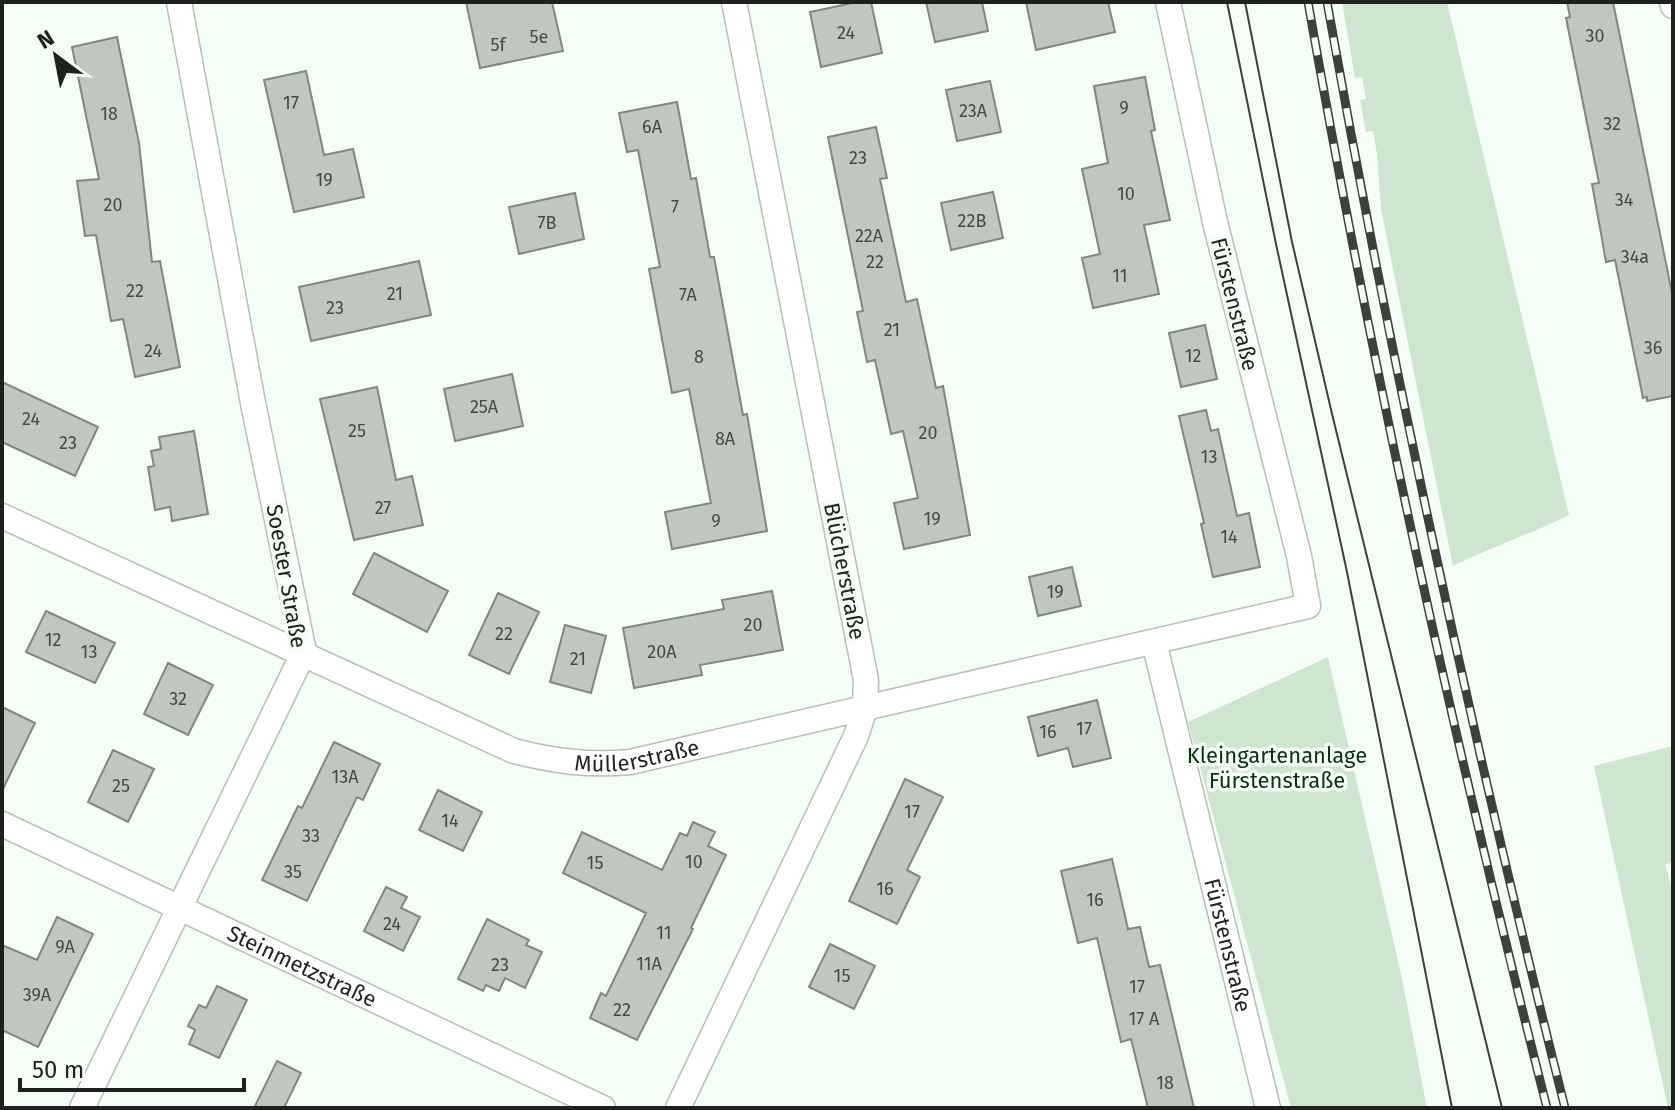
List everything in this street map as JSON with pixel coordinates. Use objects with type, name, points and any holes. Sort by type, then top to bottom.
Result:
[{"type":"street","name":"Soester Straße","points":[[82,1108],[304,652],[253,403],[179,2]]},
{"type":"street","name":"Blücherstraße","points":[[678,1108],[856,736],[865,708],[866,680],[734,2]]},
{"type":"street","name":"Fürstenstraße","points":[[1168,2],[1215,222],[1299,556],[1308,606]]},
{"type":"street","name":"Müllerstraße","points":[[2,516],[514,751],[571,763],[599,765],[630,762],[1308,606]]},
{"type":"street","name":"Fürstenstraße","points":[[1154,642],[1268,1108]]},
{"type":"street","name":"Steinmetzstraße","points":[[2,824],[603,1108]]},
{"type":"green space","points":[[1342,2],[1447,2],[1569,515],[1453,566],[1381,209],[1373,131],[1366,132],[1360,100],[1366,99],[1362,77],[1355,78]]},
{"type":"green space","name":"Kleingartenanlage Fürstenstraße","points":[[1328,657],[1401,974],[1427,1108],[1291,1108],[1188,722]]},
{"type":"green space","points":[[1673,746],[1673,862],[1665,865],[1673,890],[1673,1108],[1668,1108],[1594,766]]},
{"type":"building","points":[[466,2],[552,2],[563,51],[480,68]]},
{"type":"building","points":[[871,2],[882,53],[821,67],[810,12]]},
{"type":"building","points":[[926,2],[982,2],[988,31],[935,42]]},
{"type":"building","points":[[1026,2],[1108,2],[1115,32],[1036,50]]},
{"type":"building","points":[[1567,2],[1613,2],[1673,298],[1673,396],[1647,401],[1647,397],[1643,398],[1615,260],[1606,262],[1592,184],[1599,183],[1566,18],[1570,17]]},
{"type":"building","points":[[117,37],[139,143],[152,262],[160,261],[180,367],[135,377],[123,319],[111,321],[96,235],[85,236],[77,181],[99,179],[72,47]]},
{"type":"building","points":[[306,71],[324,155],[353,149],[364,197],[294,212],[264,80]]},
{"type":"building","points":[[1145,77],[1155,130],[1151,131],[1170,220],[1144,225],[1159,294],[1093,308],[1082,258],[1100,254],[1082,169],[1108,163],[1094,86]]},
{"type":"building","points":[[990,81],[1001,132],[957,141],[946,90]]},
{"type":"building","points":[[677,102],[691,179],[696,178],[710,257],[714,257],[743,415],[747,414],[767,531],[672,549],[665,512],[711,503],[689,389],[672,393],[649,269],[660,267],[638,150],[627,152],[619,113]]},
{"type":"building","points":[[876,127],[887,178],[880,179],[906,302],[917,299],[936,388],[943,386],[970,535],[904,549],[894,503],[918,498],[903,431],[891,434],[875,360],[867,362],[857,312],[863,311],[828,137]]},
{"type":"building","points":[[993,192],[1003,238],[951,250],[941,203]]},
{"type":"building","points":[[575,193],[584,239],[519,254],[509,207]]},
{"type":"building","points":[[419,261],[431,315],[311,341],[299,287]]},
{"type":"building","points":[[1205,325],[1217,379],[1181,387],[1169,333]]},
{"type":"building","points":[[512,374],[523,426],[455,441],[444,389]]},
{"type":"building","points":[[2,382],[98,427],[75,476],[2,442]]},
{"type":"building","points":[[377,387],[396,480],[412,476],[423,525],[354,540],[320,399]]},
{"type":"building","points":[[1206,410],[1211,431],[1218,429],[1237,516],[1249,513],[1260,567],[1213,577],[1179,416]]},
{"type":"building","points":[[194,431],[208,514],[172,521],[170,507],[155,510],[148,467],[154,466],[151,451],[161,449],[159,437]]},
{"type":"building","points":[[374,553],[448,591],[427,632],[353,594]]},
{"type":"building","points":[[1072,567],[1081,606],[1038,616],[1029,577]]},
{"type":"building","points":[[772,591],[783,650],[700,665],[702,675],[634,688],[623,628],[724,609],[722,600]]},
{"type":"building","points":[[498,593],[539,612],[509,674],[469,655]]},
{"type":"building","points":[[46,611],[115,643],[95,683],[26,652]]},
{"type":"building","points":[[565,625],[606,636],[591,693],[550,682]]},
{"type":"building","points":[[168,663],[213,685],[188,735],[144,714]]},
{"type":"building","points":[[1097,700],[1111,758],[1073,767],[1068,748],[1038,756],[1028,717]]},
{"type":"building","points":[[2,707],[35,723],[2,791]]},
{"type":"building","points":[[334,742],[380,764],[363,800],[357,797],[307,901],[262,880]]},
{"type":"building","points":[[113,750],[154,769],[128,822],[88,802]]},
{"type":"building","points":[[905,779],[943,797],[907,870],[920,877],[897,924],[849,901]]},
{"type":"building","points":[[438,790],[482,812],[463,851],[419,830]]},
{"type":"building","points":[[693,822],[715,832],[708,846],[726,855],[637,1040],[590,1018],[601,993],[606,996],[646,913],[563,873],[582,832],[662,870],[680,833],[687,836]]},
{"type":"building","points":[[1112,859],[1128,929],[1140,927],[1149,967],[1160,965],[1194,1108],[1148,1108],[1131,1039],[1121,1042],[1097,938],[1078,943],[1061,871]]},
{"type":"building","points":[[386,887],[407,897],[401,908],[420,917],[403,951],[364,931]]},
{"type":"building","points":[[57,917],[93,934],[38,1047],[2,1030],[2,945],[37,960]]},
{"type":"building","points":[[487,919],[529,940],[526,945],[542,952],[525,988],[505,978],[499,991],[486,985],[483,991],[458,979]]},
{"type":"building","points":[[830,944],[875,966],[854,1009],[809,987]]},
{"type":"building","points":[[217,986],[247,1000],[219,1058],[189,1044],[195,1030],[188,1026],[199,1005],[206,1008]]},
{"type":"building","points":[[277,1061],[301,1073],[284,1108],[254,1108]]},
{"type":"tram line","points":[[1227,2],[1347,572],[1452,1108]]},
{"type":"tram line","points":[[1245,2],[1292,242],[1502,1108]]},
{"type":"railway","points":[[1308,2],[1360,280],[1417,557],[1547,1108]]},
{"type":"railway","points":[[1327,2],[1379,280],[1436,557],[1498,833],[1565,1108]]}]
